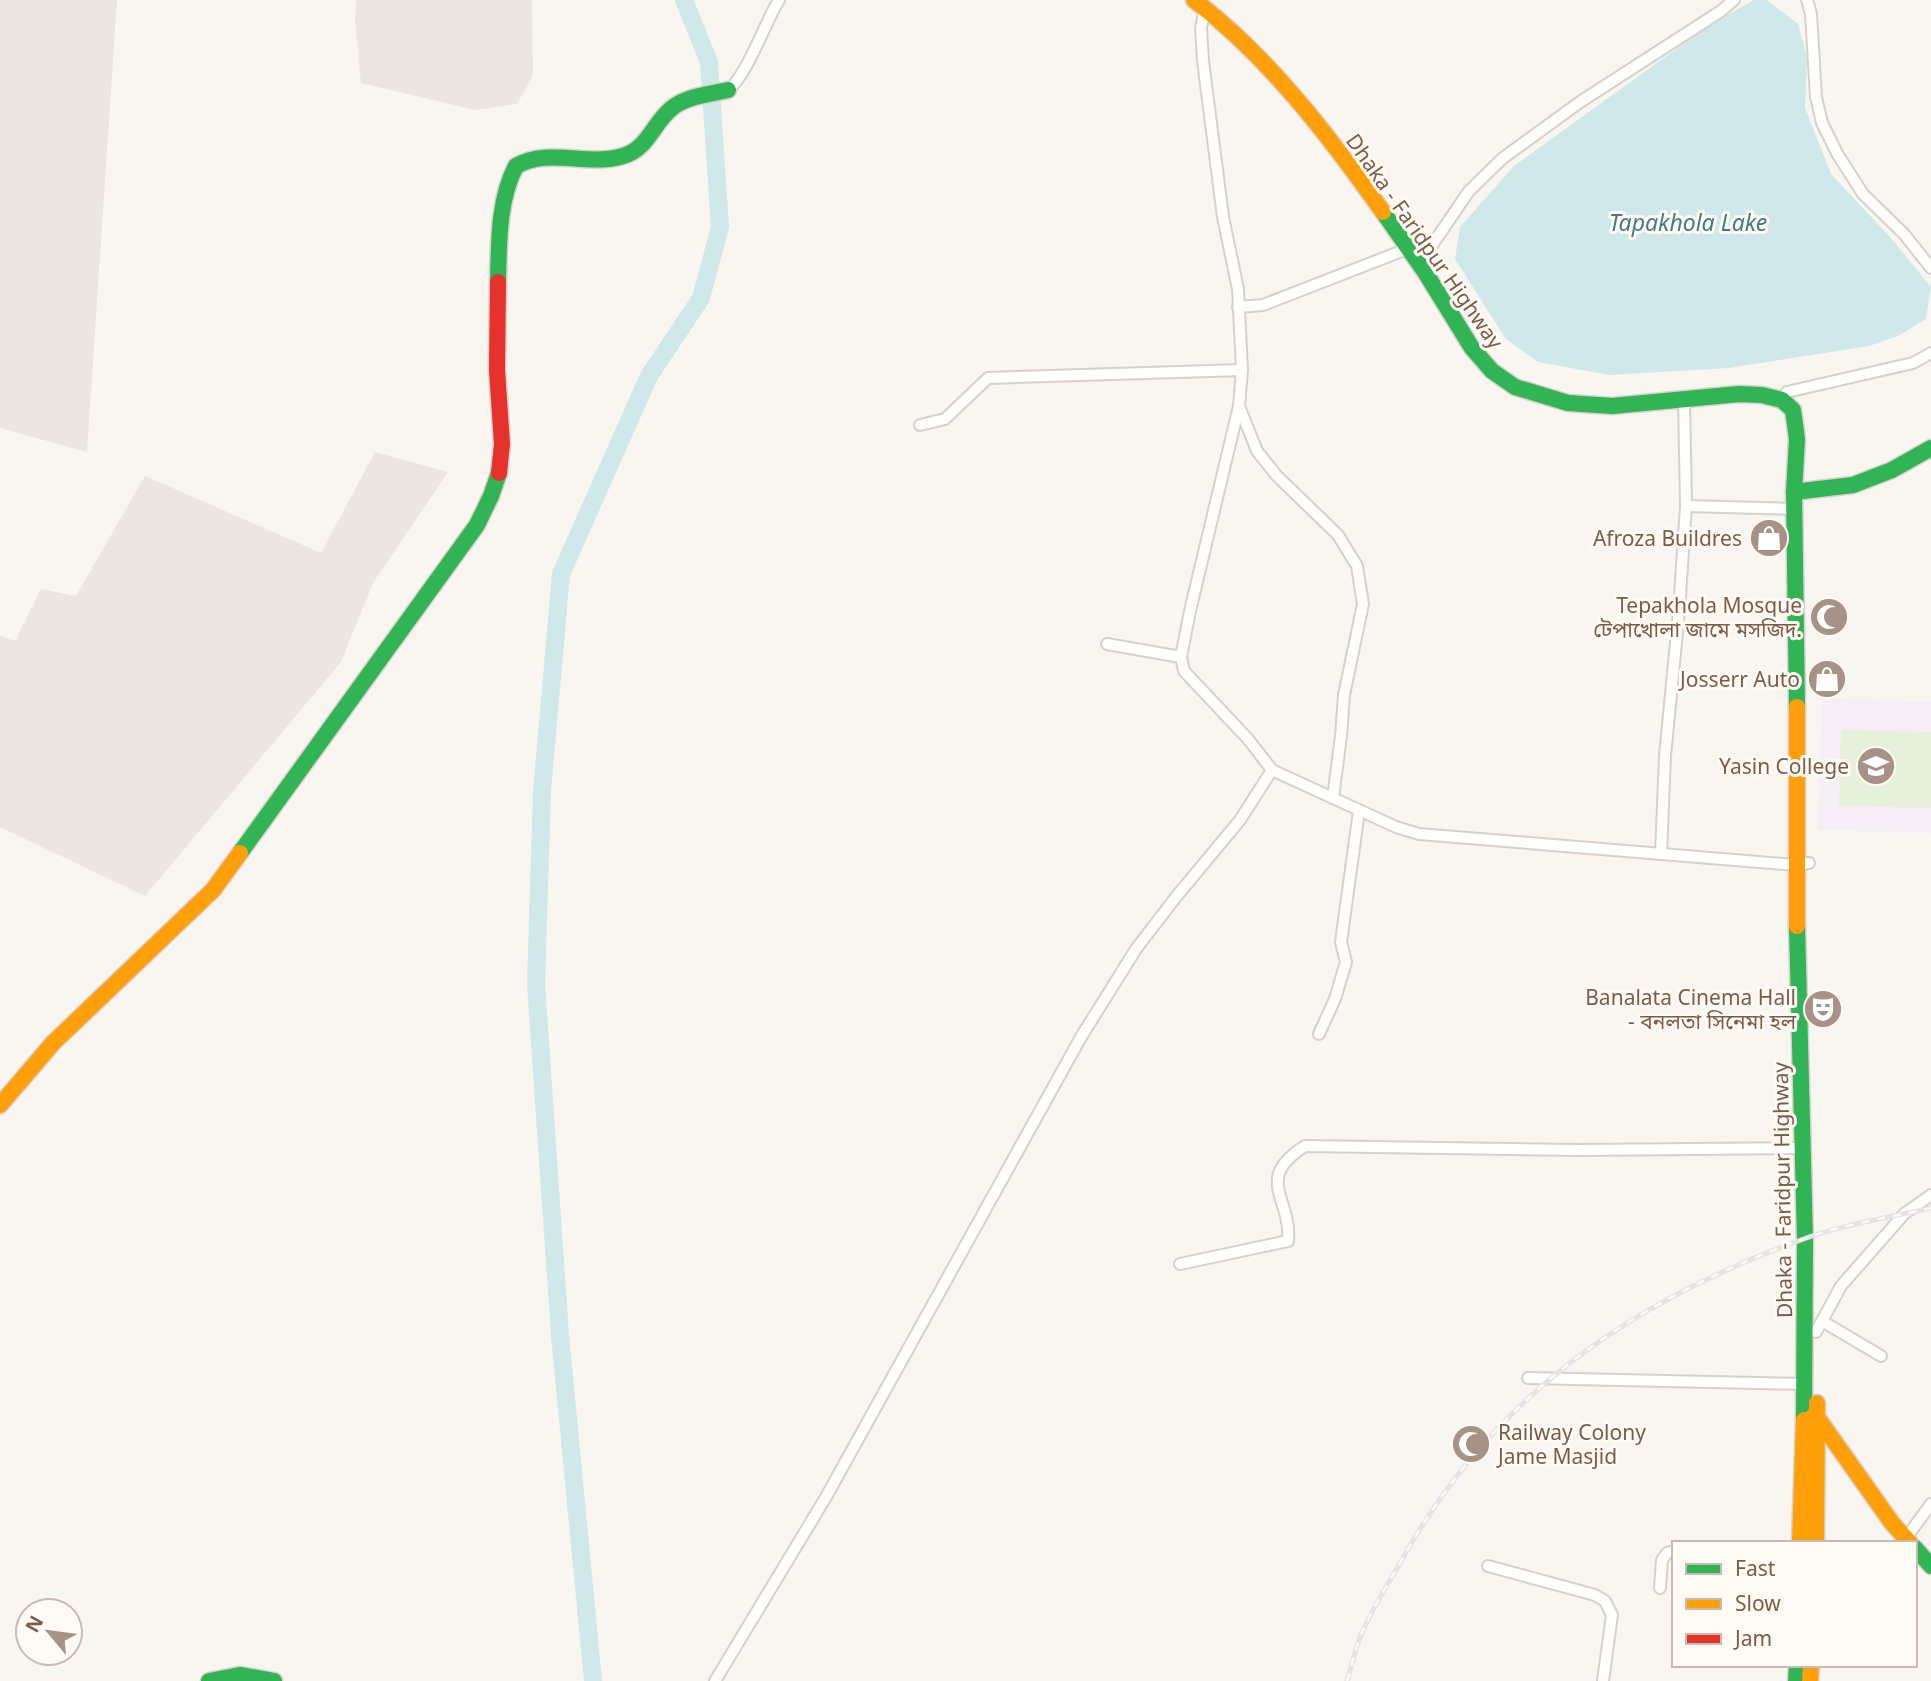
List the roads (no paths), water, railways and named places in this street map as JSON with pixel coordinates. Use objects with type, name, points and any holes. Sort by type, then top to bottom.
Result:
[{"type":"main road","name":"Dhaka - Faridpur Highway","points":[[1203,3],[1310,112],[1406,244],[1472,348],[1492,371],[1515,387],[1612,406],[1739,394],[1762,395],[1782,400],[1793,410],[1799,491],[1802,864],[1819,1327],[1800,1541]]},
{"type":"main road","points":[[0,1105],[53,1044],[213,890],[477,525],[494,490],[501,463],[497,370],[499,260],[507,181],[516,166],[534,158],[597,160],[621,157],[642,147],[666,114],[683,102],[728,90]]},
{"type":"main road","name":"Dhaka - Faridpur Highway","points":[[1406,244],[1424,257],[1478,343],[1497,365],[1518,380],[1569,399],[1612,398],[1738,386],[1779,388],[1787,391],[1802,407],[1805,439],[1799,491],[1794,509],[1802,643]]},
{"type":"main road","points":[[1799,491],[1853,485],[1892,470],[1931,448]]},
{"type":"main road","name":"Dhaka - Faridpur Highway","points":[[1805,967],[1805,1384],[1810,1416],[1816,1541]]},
{"type":"main road","points":[[1810,1416],[1908,1541]]},
{"type":"main road","points":[[1917,1551],[1931,1566]]},
{"type":"main road","points":[[209,1681],[240,1675],[274,1681]]},
{"type":"street","points":[[728,90],[740,77],[779,0]]},
{"type":"street","points":[[1424,257],[1469,191],[1503,158],[1580,102],[1734,0]]},
{"type":"street","points":[[1807,0],[1811,14],[1816,97],[1822,122],[1838,155],[1863,194],[1929,261]]},
{"type":"street","points":[[1203,3],[1203,61],[1223,217],[1238,289],[1242,370],[1239,406],[1208,528],[1181,657],[1184,671],[1248,739],[1272,770],[1396,827],[1419,834],[1802,864]]},
{"type":"street","points":[[1238,307],[1263,305],[1406,244]]},
{"type":"street","points":[[1787,391],[1913,363],[1931,353]]},
{"type":"street","points":[[920,425],[946,419],[988,378],[1242,370]]},
{"type":"street","points":[[1661,854],[1665,756],[1686,506],[1684,400]]},
{"type":"street","points":[[1239,406],[1257,451],[1277,476],[1338,535],[1357,566],[1363,604],[1343,695],[1333,799]]},
{"type":"street","points":[[1686,506],[1794,509]]},
{"type":"street","points":[[1107,644],[1181,657]]},
{"type":"street","points":[[715,1681],[826,1497],[1081,1037],[1136,949],[1240,820],[1272,770]]},
{"type":"street","points":[[1319,1034],[1335,999],[1346,962],[1341,942],[1359,810]]},
{"type":"street","points":[[1180,1264],[1288,1241],[1277,1181],[1288,1156],[1305,1146],[1578,1150],[1803,1148]]},
{"type":"street","points":[[1881,1356],[1819,1327],[1841,1286],[1904,1214],[1931,1195]]},
{"type":"street","points":[[1528,1378],[1805,1384]]},
{"type":"street","points":[[1911,1541],[1931,1504]]},
{"type":"street","points":[[1660,1588],[1662,1560],[1667,1553],[1672,1552]]},
{"type":"street","points":[[1488,1566],[1595,1595],[1605,1601],[1612,1615],[1603,1681]]},
{"type":"water","name":"Tapakhola Lake","points":[[1754,0],[1767,0],[1798,24],[1807,57],[1805,108],[1831,174],[1890,237],[1931,287],[1926,319],[1898,336],[1869,346],[1728,368],[1610,375],[1538,362],[1506,339],[1455,259],[1460,227],[1514,166],[1708,26]]},
{"type":"waterway","points":[[593,1681],[560,1335],[536,984],[542,791],[561,574],[649,376],[701,298],[720,227],[709,62],[684,0]]},
{"type":"railway","points":[[1347,1681],[1357,1645],[1368,1621],[1436,1505],[1477,1451],[1523,1403],[1573,1361],[1627,1323],[1685,1290],[1747,1261],[1826,1231],[1931,1208]]},
{"type":"place","name":"Afroza Buildres","points":[[1769,538]]},
{"type":"place","name":"Tepakhola Mosque টেপাখোলা জামে মসজিদ.","points":[[1829,617]]},
{"type":"place","name":"Josserr Auto","points":[[1827,679]]},
{"type":"place","name":"Yasin College","points":[[1876,766]]},
{"type":"place","name":"Banalata Cinema Hall - বনলতা সিনেমা হল","points":[[1823,1009]]},
{"type":"place","name":"Railway Colony Jame Masjid","points":[[1471,1444]]}]
